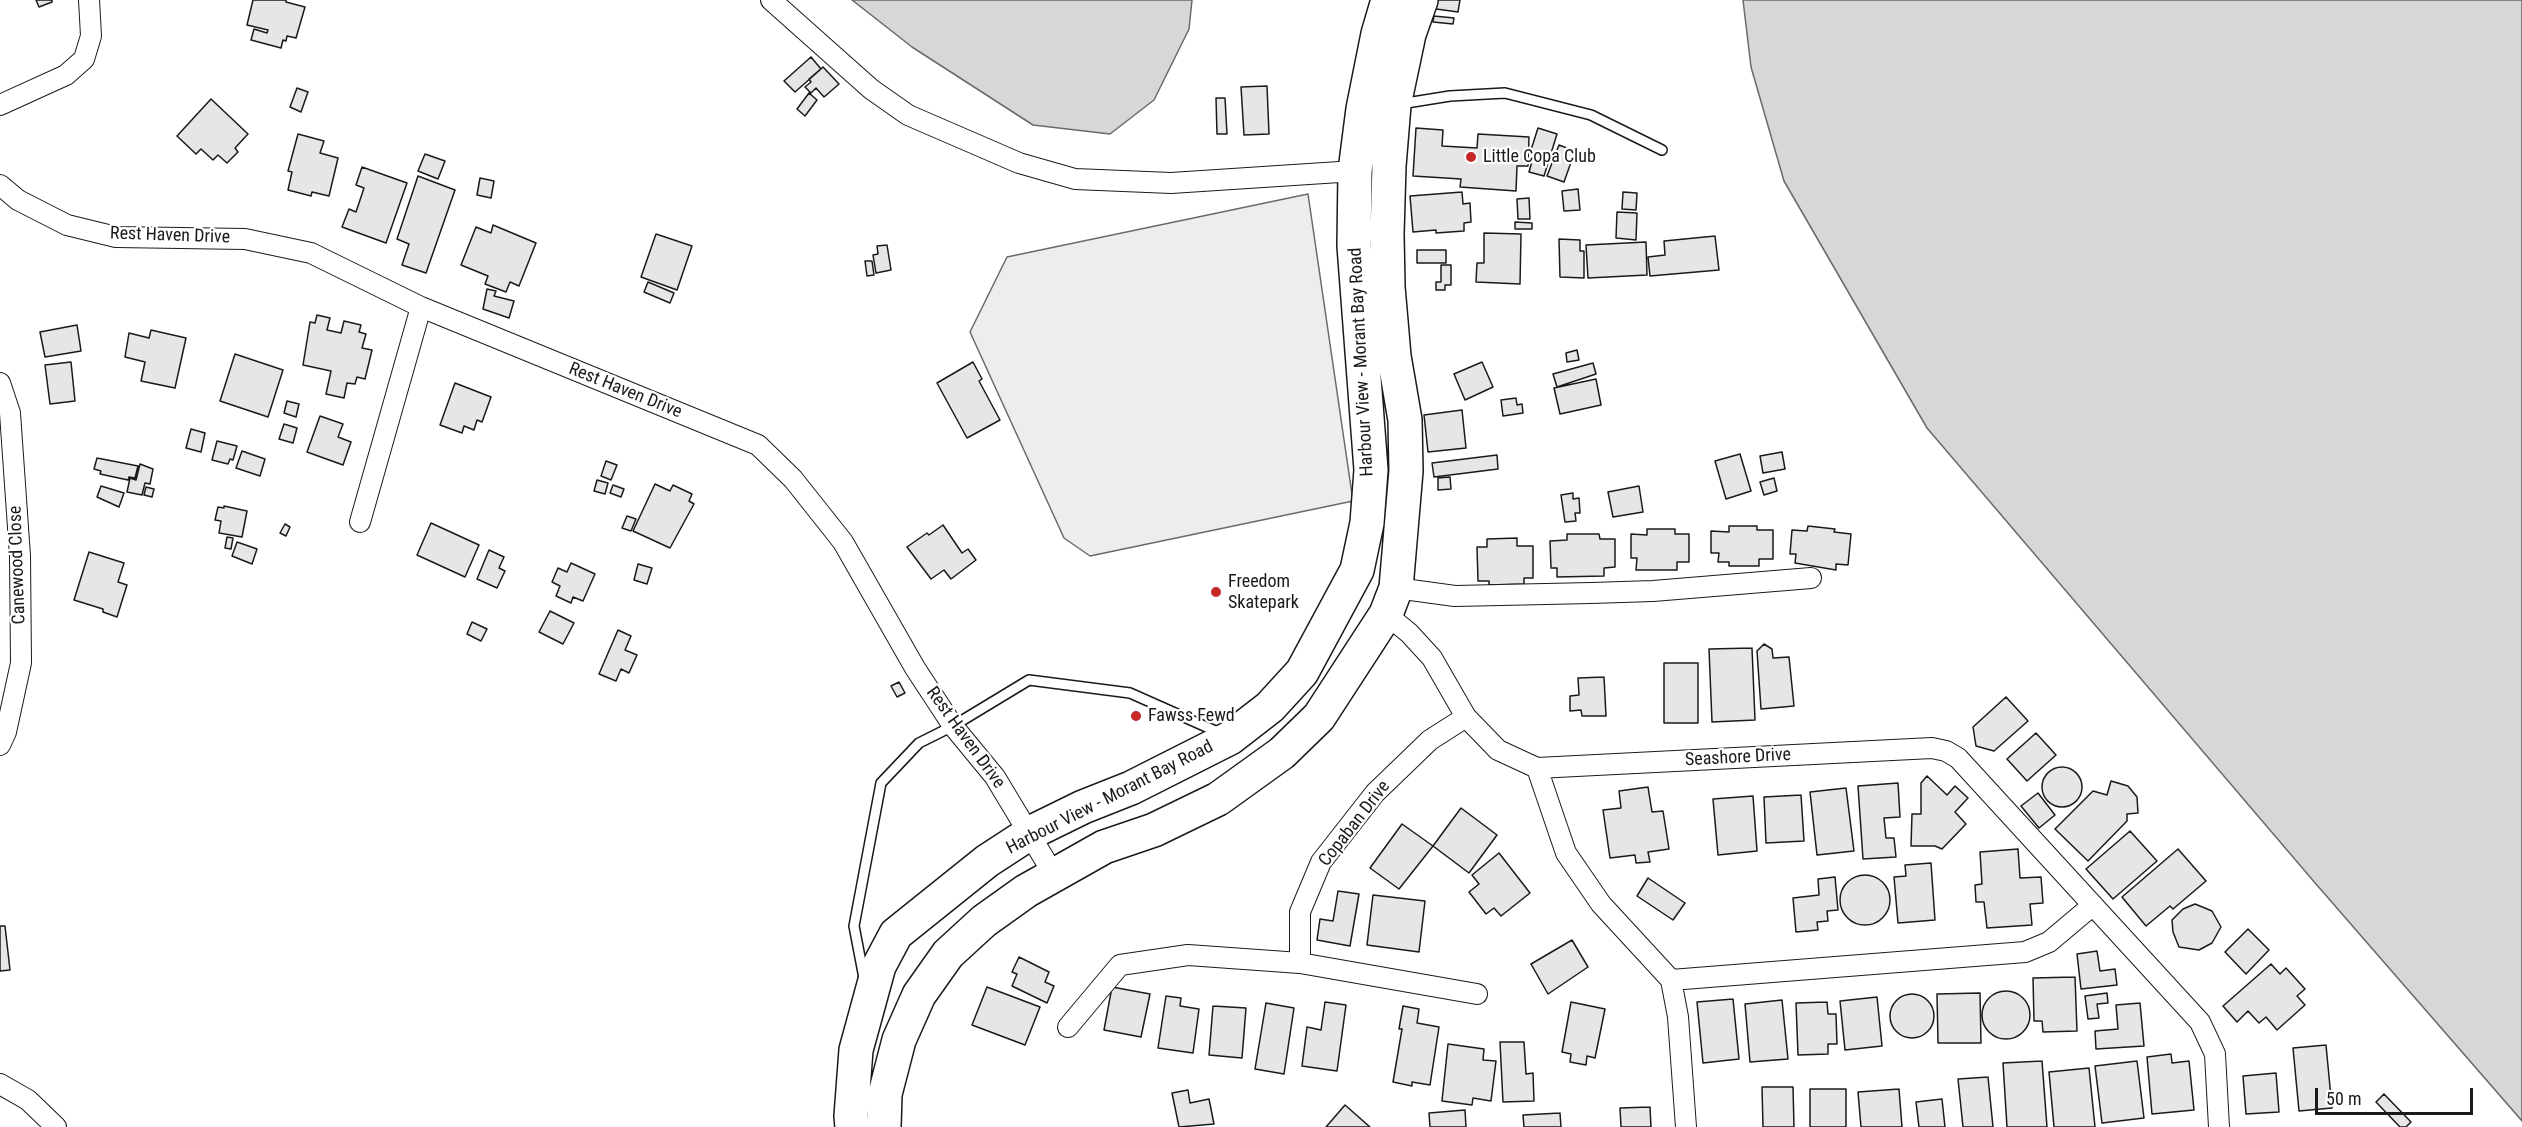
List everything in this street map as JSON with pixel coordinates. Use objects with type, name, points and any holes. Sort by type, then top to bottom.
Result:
[{"type":"highway","name":"Harbour View - Morant Bay Road","points":[[852,1127],[856,1050],[879,966],[896,934],[987,861],[1030,833],[1083,807],[1131,788],[1230,738],[1270,707],[1302,672],[1357,570],[1366,523],[1371,470],[1354,246],[1355,171],[1363,109],[1378,34],[1388,0]]},
{"type":"highway","name":"Harbour View - Morant Bay Road","points":[[884,1127],[885,1094],[899,1040],[919,995],[948,954],[984,921],[1026,891],[1104,847],[1154,830],[1218,799],[1282,753],[1319,717],[1391,601],[1406,471],[1405,420],[1394,356],[1387,255],[1389,166],[1394,105],[1409,34],[1421,0]]},
{"type":"street","points":[[0,105],[66,75],[84,59],[91,36],[89,0]]},
{"type":"street","points":[[771,0],[871,89],[908,115],[1019,164],[1075,180],[1171,183],[1355,171]]},
{"type":"street","name":"Rest Haven Drive","points":[[0,185],[18,200],[67,225],[116,237],[245,239],[311,253],[421,307],[758,445],[793,479],[843,542],[915,668],[953,726],[995,777],[1054,875]]},
{"type":"street","points":[[360,522],[421,307]]},
{"type":"street","name":"Canewood Close","points":[[0,383],[10,413],[20,556],[21,663],[6,732],[0,745]]},
{"type":"street","points":[[1391,601],[1455,596],[1653,591],[1811,578]]},
{"type":"street","name":"Seashore Drive","points":[[1391,601],[1409,633],[1432,658],[1466,717],[1498,750],[1537,768],[1932,748],[1946,751],[1958,758],[2200,1022],[2215,1054],[2218,1127]]},
{"type":"street","name":"Copaban Drive","points":[[1300,963],[1300,912],[1322,862],[1375,793],[1430,740],[1466,717]]},
{"type":"street","points":[[1537,768],[1566,853],[1601,904],[1671,980],[1678,1017],[1686,1127]]},
{"type":"street","points":[[1671,980],[2025,952],[2049,942],[2093,905]]},
{"type":"street","points":[[1068,1027],[1120,965],[1188,955],[1300,963],[1476,994]]},
{"type":"street","points":[[0,1084],[28,1100],[56,1127]]},
{"type":"lane","points":[[1394,105],[1450,96],[1505,93],[1591,115],[1662,150]]},
{"type":"lane","points":[[868,1000],[854,926],[881,783],[919,743],[953,726],[1029,681],[1130,693],[1230,738]]},
{"type":"shaded area","points":[[852,0],[1192,0],[1189,29],[1154,100],[1110,134],[1033,125],[912,47]]},
{"type":"shaded area","points":[[1743,0],[2522,0],[2522,1121],[2316,884],[1927,428],[1784,181],[1751,67]]},
{"type":"shaded area","points":[[1308,194],[1353,501],[1090,556],[1064,538],[970,332],[1007,257]]},
{"type":"building","points":[[36,0],[52,0],[52,2],[39,7]]},
{"type":"building","points":[[253,0],[286,0],[286,2],[305,7],[296,38],[287,36],[281,48],[251,40],[254,29],[267,33],[268,30],[247,25]]},
{"type":"building","points":[[1430,0],[1460,0],[1458,12],[1429,8]]},
{"type":"building","points":[[1434,16],[1454,18],[1453,24],[1433,22]]},
{"type":"building","points":[[811,57],[821,69],[795,92],[784,81]]},
{"type":"building","points":[[823,67],[839,84],[824,97],[816,88],[811,93],[805,87],[811,82],[809,79]]},
{"type":"building","points":[[1267,86],[1269,134],[1244,135],[1241,87]]},
{"type":"building","points":[[297,88],[308,92],[301,112],[290,107]]},
{"type":"building","points":[[809,93],[817,100],[805,116],[797,109]]},
{"type":"building","points":[[1216,98],[1225,98],[1227,134],[1217,134]]},
{"type":"building","points":[[211,99],[248,134],[235,148],[238,152],[227,163],[218,155],[213,160],[201,149],[196,154],[177,136]]},
{"type":"building","name":"Little Copa Club","points":[[1416,128],[1443,130],[1442,146],[1477,148],[1478,134],[1529,137],[1528,166],[1517,166],[1516,191],[1460,187],[1461,179],[1413,176]]},
{"type":"building","points":[[1538,128],[1557,134],[1544,176],[1529,172],[1534,154],[1530,153]]},
{"type":"building","points":[[298,134],[324,141],[320,153],[338,158],[329,196],[312,192],[311,196],[288,190],[292,172],[288,171]]},
{"type":"building","points":[[1559,145],[1575,151],[1564,182],[1547,176]]},
{"type":"building","points":[[425,154],[445,161],[438,179],[418,171]]},
{"type":"building","points":[[362,167],[407,183],[386,243],[342,227],[349,209],[356,212],[364,188],[356,185]]},
{"type":"building","points":[[418,176],[455,190],[426,273],[402,265],[409,244],[397,239]]},
{"type":"building","points":[[480,178],[494,181],[491,198],[477,195]]},
{"type":"building","points":[[1578,189],[1580,210],[1564,211],[1562,191]]},
{"type":"building","points":[[1462,192],[1463,204],[1470,203],[1471,222],[1464,223],[1464,231],[1413,232],[1410,196]]},
{"type":"building","points":[[1623,192],[1637,193],[1636,210],[1622,209]]},
{"type":"building","points":[[1529,198],[1530,219],[1518,219],[1517,199]]},
{"type":"building","points":[[1617,212],[1637,213],[1636,240],[1616,238]]},
{"type":"building","points":[[1515,222],[1532,223],[1532,229],[1515,229]]},
{"type":"building","points":[[493,225],[536,243],[519,286],[510,282],[506,292],[485,284],[488,276],[461,265],[476,227],[491,233]]},
{"type":"building","points":[[1484,233],[1521,234],[1520,284],[1476,282],[1477,263],[1484,263]]},
{"type":"building","points":[[656,234],[692,246],[677,290],[641,277]]},
{"type":"building","points":[[1715,236],[1719,270],[1650,276],[1648,257],[1665,255],[1664,241]]},
{"type":"building","points":[[1559,239],[1580,240],[1580,251],[1584,251],[1584,278],[1560,277]]},
{"type":"building","points":[[1646,242],[1647,275],[1588,278],[1586,245]]},
{"type":"building","points":[[887,245],[891,270],[876,273],[873,255],[878,254],[877,246]]},
{"type":"building","points":[[1417,250],[1446,250],[1446,263],[1417,263]]},
{"type":"building","points":[[865,261],[872,261],[874,275],[867,276]]},
{"type":"building","points":[[1441,265],[1451,265],[1451,285],[1445,285],[1445,290],[1436,290],[1436,282],[1441,282]]},
{"type":"building","points":[[648,282],[674,293],[670,303],[644,292]]},
{"type":"building","points":[[487,289],[496,291],[494,296],[514,301],[509,318],[483,309]]},
{"type":"building","points":[[317,315],[330,318],[327,330],[341,333],[344,321],[361,325],[359,332],[366,334],[362,348],[372,350],[365,379],[357,377],[355,384],[347,383],[344,398],[326,394],[331,371],[303,365],[310,322],[315,323]]},
{"type":"building","points":[[77,325],[81,351],[45,357],[40,332]]},
{"type":"building","points":[[151,330],[186,338],[175,388],[141,381],[145,362],[125,357],[129,333],[149,338]]},
{"type":"building","points":[[1577,350],[1579,360],[1567,362],[1566,353]]},
{"type":"building","points":[[235,354],[283,370],[268,417],[220,401]]},
{"type":"building","points":[[71,362],[75,401],[50,404],[45,365]]},
{"type":"building","points":[[973,362],[982,379],[979,381],[1000,420],[967,438],[937,383]]},
{"type":"building","points":[[1482,362],[1493,387],[1465,400],[1454,374]]},
{"type":"building","points":[[1593,363],[1596,374],[1557,387],[1553,374]]},
{"type":"building","points":[[1596,379],[1601,405],[1560,414],[1554,388]]},
{"type":"building","points":[[455,383],[491,397],[482,422],[477,420],[474,430],[464,426],[462,433],[440,425]]},
{"type":"building","points":[[1516,398],[1517,405],[1522,404],[1523,413],[1503,416],[1501,400]]},
{"type":"building","points":[[287,401],[299,404],[296,417],[284,413]]},
{"type":"building","points":[[1462,410],[1466,448],[1428,452],[1424,415]]},
{"type":"building","points":[[320,416],[343,424],[338,437],[351,442],[343,465],[307,452]]},
{"type":"building","points":[[284,424],[297,428],[293,443],[279,439]]},
{"type":"building","points":[[191,429],[205,433],[201,452],[186,448]]},
{"type":"building","points":[[217,441],[237,446],[233,460],[230,459],[228,464],[212,460]]},
{"type":"building","points":[[242,451],[265,459],[260,476],[236,468]]},
{"type":"building","points":[[1782,452],[1785,469],[1763,473],[1760,456]]},
{"type":"building","points":[[1740,454],[1751,491],[1726,499],[1715,461]]},
{"type":"building","points":[[1497,455],[1498,469],[1434,477],[1432,463]]},
{"type":"building","points":[[97,458],[138,466],[135,478],[129,477],[128,480],[100,474],[101,471],[94,469]]},
{"type":"building","points":[[606,461],[617,465],[611,480],[601,476]]},
{"type":"building","points":[[140,464],[153,469],[150,484],[145,483],[142,495],[127,492],[130,478],[136,480]]},
{"type":"building","points":[[1450,477],[1451,489],[1438,490],[1438,478]]},
{"type":"building","points":[[1774,478],[1777,491],[1764,495],[1760,482]]},
{"type":"building","points":[[597,480],[608,483],[605,494],[594,491]]},
{"type":"building","points":[[655,484],[670,491],[673,485],[692,494],[689,501],[694,504],[670,548],[633,531]]},
{"type":"building","points":[[613,485],[624,489],[621,497],[610,493]]},
{"type":"building","points":[[101,486],[124,493],[119,507],[97,497]]},
{"type":"building","points":[[1639,486],[1643,512],[1613,517],[1608,492]]},
{"type":"building","points":[[146,487],[154,489],[152,497],[144,495]]},
{"type":"building","points":[[1573,493],[1573,499],[1579,498],[1580,513],[1575,513],[1576,521],[1565,522],[1561,495]]},
{"type":"building","points":[[224,506],[247,511],[242,537],[219,533],[221,521],[215,520],[218,507],[224,508]]},
{"type":"building","points":[[627,516],[636,519],[631,531],[622,528]]},
{"type":"building","points":[[431,523],[479,545],[465,577],[417,555]]},
{"type":"building","points":[[285,524],[290,527],[286,536],[280,533]]},
{"type":"building","points":[[943,525],[962,553],[968,549],[976,560],[951,579],[944,570],[931,579],[907,547]]},
{"type":"building","points":[[1729,526],[1757,526],[1757,530],[1773,530],[1773,559],[1759,559],[1759,566],[1729,566],[1729,562],[1718,562],[1719,553],[1711,553],[1711,531],[1729,532]]},
{"type":"building","points":[[1808,526],[1835,529],[1834,532],[1851,534],[1848,565],[1836,564],[1836,570],[1795,563],[1796,554],[1790,554],[1792,530],[1807,531]]},
{"type":"building","points":[[1647,529],[1675,529],[1675,534],[1689,534],[1689,562],[1677,562],[1677,570],[1636,570],[1637,558],[1631,558],[1631,534],[1647,535]]},
{"type":"building","points":[[1567,534],[1599,534],[1600,539],[1615,539],[1615,567],[1604,568],[1604,576],[1557,577],[1557,568],[1551,568],[1550,541],[1567,540]]},
{"type":"building","points":[[227,537],[233,538],[231,549],[225,548]]},
{"type":"building","points":[[1517,538],[1517,546],[1533,546],[1533,578],[1524,578],[1524,584],[1489,585],[1489,581],[1478,581],[1477,547],[1487,547],[1487,539]]},
{"type":"building","points":[[237,542],[257,549],[252,564],[232,556]]},
{"type":"building","points":[[489,550],[504,557],[499,568],[505,571],[497,588],[477,579]]},
{"type":"building","points":[[89,552],[124,563],[118,582],[127,585],[117,617],[103,612],[103,609],[74,600]]},
{"type":"building","points":[[571,563],[595,574],[583,601],[573,597],[571,603],[556,596],[560,586],[552,582],[558,568],[567,572]]},
{"type":"building","points":[[638,564],[652,568],[647,584],[634,580]]},
{"type":"building","points":[[550,611],[574,623],[563,644],[539,632]]},
{"type":"building","points":[[472,622],[487,629],[481,641],[467,634]]},
{"type":"building","points":[[618,630],[631,636],[625,650],[637,655],[629,673],[621,669],[616,681],[599,674]]},
{"type":"building","points":[[1764,644],[1772,649],[1773,658],[1789,657],[1794,706],[1761,709],[1757,651]]},
{"type":"building","points":[[1752,648],[1755,720],[1712,722],[1709,649]]},
{"type":"building","points":[[1664,663],[1698,663],[1698,723],[1664,723]]},
{"type":"building","points":[[1604,677],[1606,716],[1582,716],[1581,710],[1570,711],[1570,696],[1579,695],[1578,678]]},
{"type":"building","points":[[899,682],[905,693],[897,697],[891,686]]},
{"type":"building","points":[[2006,697],[2028,721],[1994,751],[1976,746],[1973,727]]},
{"type":"building","points":[[2036,733],[2056,755],[2027,781],[2007,759]]},
{"type":"building","points":[[2062,767],[2070,768],[2076,773],[2081,779],[2081,795],[2076,801],[2070,806],[2062,807],[2054,806],[2048,801],[2043,795],[2042,787],[2043,779],[2048,773],[2054,768]]},
{"type":"building","points":[[1927,776],[1947,795],[1955,786],[1968,798],[1955,812],[1966,824],[1942,849],[1935,846],[1911,846],[1912,814],[1921,814],[1921,783]]},
{"type":"building","points":[[2111,781],[2128,786],[2137,797],[2138,813],[2127,814],[2127,821],[2088,861],[2055,829],[2093,791],[2107,795]]},
{"type":"building","points":[[1898,783],[1900,817],[1884,818],[1886,838],[1894,838],[1896,857],[1863,859],[1858,786]]},
{"type":"building","points":[[1648,787],[1652,812],[1663,811],[1669,849],[1648,852],[1650,862],[1636,863],[1635,855],[1610,858],[1603,810],[1621,808],[1619,791]]},
{"type":"building","points":[[1846,788],[1854,851],[1817,855],[1810,792]]},
{"type":"building","points":[[2038,793],[2055,815],[2039,828],[2021,806]]},
{"type":"building","points":[[1801,795],[1804,841],[1766,843],[1764,797]]},
{"type":"building","points":[[1753,796],[1757,851],[1718,855],[1713,799]]},
{"type":"building","points":[[1461,808],[1497,835],[1469,873],[1433,846]]},
{"type":"building","points":[[1402,824],[1433,846],[1399,889],[1370,868]]},
{"type":"building","points":[[2130,831],[2157,861],[2113,899],[2086,869]]},
{"type":"building","points":[[2018,849],[2020,878],[2041,877],[2043,903],[2030,904],[2032,925],[1987,928],[1984,902],[1976,902],[1975,885],[1982,884],[1980,852]]},
{"type":"building","points":[[2178,849],[2206,881],[2173,909],[2170,906],[2146,926],[2122,897]]},
{"type":"building","points":[[1499,853],[1530,893],[1501,916],[1494,908],[1486,914],[1469,892],[1479,884],[1472,875]]},
{"type":"building","points":[[1931,863],[1935,920],[1898,923],[1894,877],[1906,876],[1905,865]]},
{"type":"building","points":[[1865,875],[1879,879],[1886,886],[1890,900],[1886,914],[1879,921],[1865,925],[1851,921],[1844,914],[1840,900],[1844,886],[1851,879]]},
{"type":"building","points":[[1835,877],[1838,910],[1827,911],[1828,921],[1817,922],[1818,930],[1796,932],[1793,898],[1819,895],[1818,879]]},
{"type":"building","points":[[1648,878],[1685,903],[1673,920],[1637,896]]},
{"type":"building","points":[[1338,891],[1359,894],[1350,946],[1317,940],[1320,919],[1333,921]]},
{"type":"building","points":[[1373,895],[1425,901],[1419,952],[1367,945]]},
{"type":"building","points":[[2195,904],[2212,911],[2221,927],[2212,943],[2199,950],[2179,947],[2173,932],[2172,920],[2183,909]]},
{"type":"building","points":[[0,926],[5,926],[10,970],[0,971]]},
{"type":"building","points":[[2248,929],[2269,950],[2246,974],[2225,952]]},
{"type":"building","points":[[1572,940],[1588,967],[1548,994],[1531,964]]},
{"type":"building","points":[[2097,951],[2100,971],[2115,969],[2117,985],[2081,989],[2077,954]]},
{"type":"building","points":[[1019,957],[1049,972],[1045,982],[1054,986],[1047,1003],[1012,986],[1017,974],[1012,972]]},
{"type":"building","points":[[2271,964],[2280,974],[2286,968],[2305,989],[2297,996],[2305,1005],[2277,1030],[2266,1017],[2259,1023],[2248,1011],[2237,1022],[2223,1006]]},
{"type":"building","points":[[2075,977],[2077,1031],[2043,1032],[2042,1021],[2034,1021],[2033,978]]},
{"type":"building","points":[[987,987],[1040,1007],[1025,1045],[972,1025]]},
{"type":"building","points":[[1112,987],[1150,994],[1141,1037],[1104,1030]]},
{"type":"building","points":[[2006,991],[2023,998],[2030,1015],[2023,1032],[2006,1039],[1989,1032],[1982,1015],[1989,998]]},
{"type":"building","points":[[1980,993],[1981,1043],[1938,1043],[1937,994]]},
{"type":"building","points":[[2107,993],[2108,1003],[2097,1004],[2099,1018],[2088,1019],[2085,996]]},
{"type":"building","points":[[1912,994],[1921,995],[1928,1000],[1933,1007],[1933,1025],[1928,1032],[1921,1037],[1912,1038],[1903,1037],[1896,1032],[1891,1025],[1890,1016],[1891,1007],[1896,1000],[1903,995]]},
{"type":"building","points":[[1166,996],[1181,998],[1180,1006],[1199,1009],[1193,1053],[1158,1048]]},
{"type":"building","points":[[1877,997],[1882,1046],[1845,1050],[1840,1001]]},
{"type":"building","points":[[1733,999],[1739,1059],[1703,1063],[1697,1002]]},
{"type":"building","points":[[1782,1000],[1788,1059],[1750,1062],[1745,1004]]},
{"type":"building","points":[[1325,1002],[1346,1005],[1337,1071],[1302,1066],[1307,1027],[1321,1030]]},
{"type":"building","points":[[1571,1002],[1605,1009],[1595,1058],[1587,1056],[1586,1065],[1570,1062],[1571,1054],[1562,1052]]},
{"type":"building","points":[[1827,1002],[1828,1014],[1836,1014],[1837,1044],[1828,1044],[1828,1054],[1798,1055],[1796,1003]]},
{"type":"building","points":[[1266,1003],[1294,1008],[1284,1074],[1255,1069]]},
{"type":"building","points":[[2140,1003],[2144,1046],[2096,1049],[2095,1031],[2118,1029],[2116,1005]]},
{"type":"building","points":[[1213,1006],[1246,1008],[1242,1058],[1209,1055]]},
{"type":"building","points":[[1403,1006],[1419,1009],[1417,1023],[1439,1027],[1430,1085],[1412,1082],[1412,1086],[1393,1082],[1402,1029],[1399,1029]]},
{"type":"building","points":[[1500,1042],[1524,1042],[1526,1074],[1533,1073],[1534,1101],[1503,1102]]},
{"type":"building","points":[[1448,1044],[1484,1049],[1483,1060],[1496,1061],[1491,1101],[1473,1098],[1472,1105],[1442,1101]]},
{"type":"building","points":[[2326,1045],[2332,1108],[2299,1111],[2293,1048]]},
{"type":"building","points":[[2171,1054],[2172,1063],[2189,1061],[2194,1110],[2152,1114],[2147,1057]]},
{"type":"building","points":[[2042,1061],[2047,1127],[2007,1127],[2003,1063]]},
{"type":"building","points":[[2137,1061],[2144,1118],[2102,1123],[2095,1066]]},
{"type":"building","points":[[2089,1068],[2095,1127],[2054,1127],[2049,1072]]},
{"type":"building","points":[[2276,1073],[2279,1112],[2246,1114],[2243,1076]]},
{"type":"building","points":[[1988,1077],[1993,1127],[1963,1127],[1958,1079]]},
{"type":"building","points":[[1762,1087],[1793,1087],[1794,1127],[1763,1127]]},
{"type":"building","points":[[1810,1089],[1846,1089],[1846,1127],[1810,1127]]},
{"type":"building","points":[[1899,1089],[1902,1127],[1861,1127],[1858,1092]]},
{"type":"building","points":[[1188,1090],[1190,1103],[1209,1099],[1214,1124],[1179,1127],[1172,1093]]},
{"type":"building","points":[[2384,1094],[2411,1122],[2406,1127],[2400,1127],[2376,1102]]},
{"type":"building","points":[[1942,1099],[1945,1127],[1919,1127],[1916,1102]]},
{"type":"building","points":[[1345,1105],[1370,1127],[1326,1127]]},
{"type":"building","points":[[1650,1107],[1651,1127],[1621,1127],[1620,1108]]},
{"type":"building","points":[[1465,1110],[1466,1127],[1430,1127],[1429,1113]]},
{"type":"building","points":[[1560,1113],[1561,1127],[1524,1127],[1523,1115]]},
{"type":"place","name":"Little Copa Club","points":[[1471,157]]},
{"type":"place","name":"Freedom Skatepark","points":[[1216,592]]},
{"type":"place","name":"Fawss Fewd","points":[[1136,716]]}]
